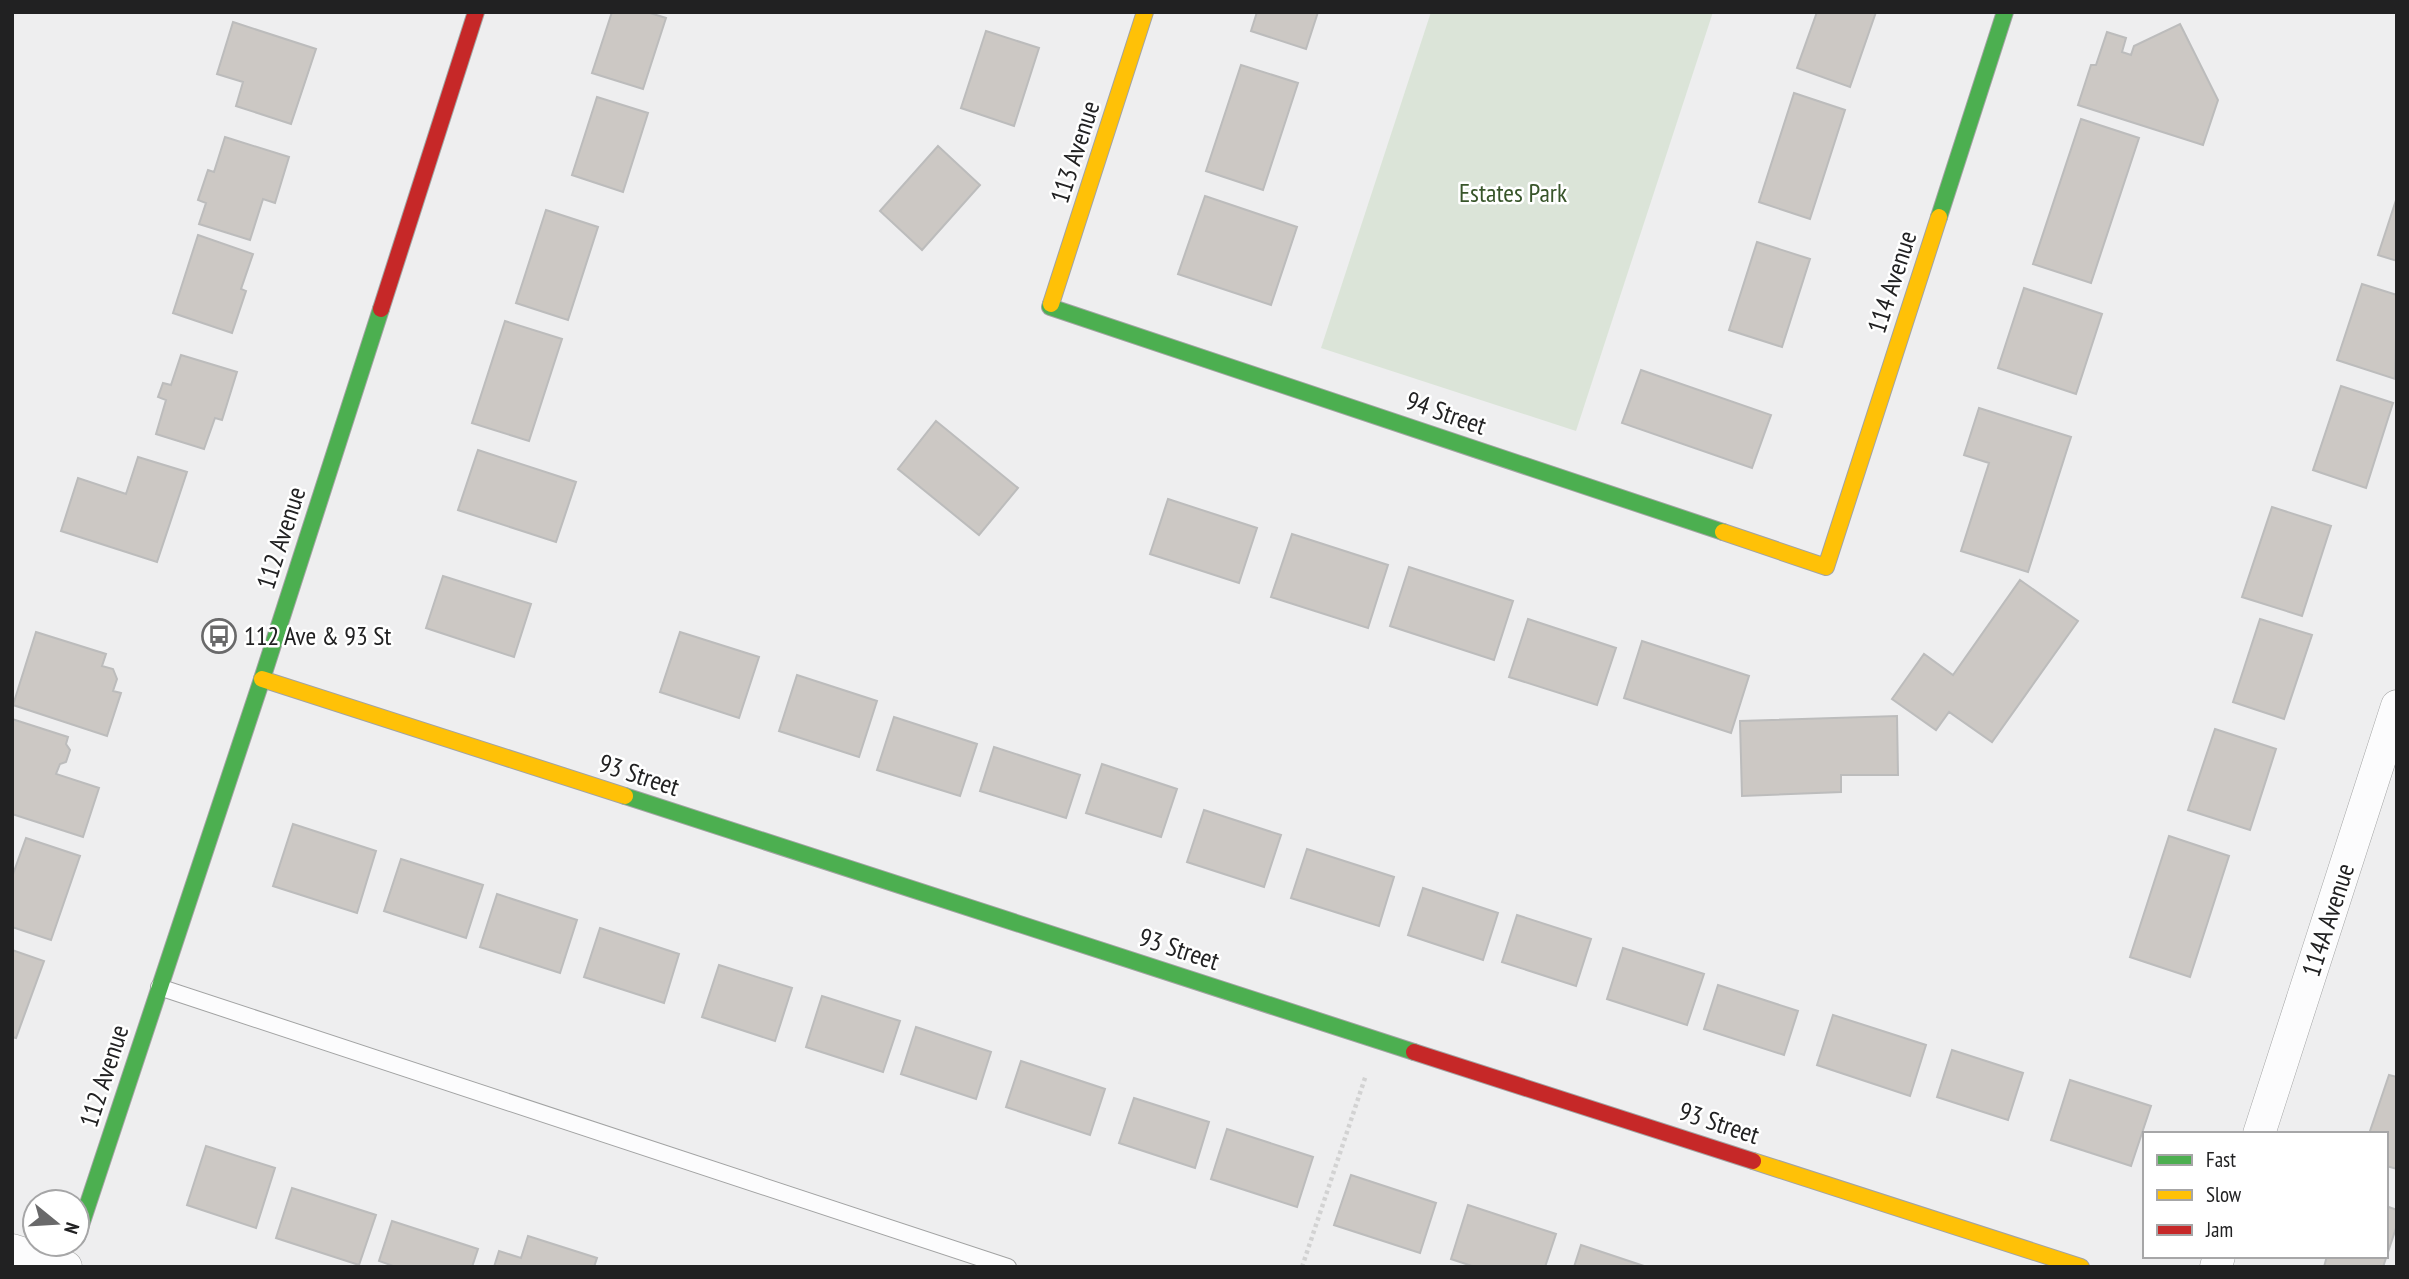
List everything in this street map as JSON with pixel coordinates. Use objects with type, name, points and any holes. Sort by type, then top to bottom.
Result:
[{"type":"street","name":"112 Avenue","points":[[91,1194],[262,679],[477,12]]},
{"type":"street","name":"113 Avenue","points":[[1050,307],[1146,12]]},
{"type":"street","name":"114 Avenue","points":[[1826,567],[2006,12]]},
{"type":"street","name":"94 Street","points":[[1050,307],[1826,567]]},
{"type":"street","name":"93 Street","points":[[262,679],[2081,1267]]},
{"type":"street","name":"114A Avenue","points":[[2260,1132],[2397,706]]},
{"type":"street","points":[[12,1250],[67,1267]]},
{"type":"lane","points":[[159,987],[1008,1267]]},
{"type":"path","points":[[1302,1267],[1378,1038]]},
{"type":"green space","name":"Estates Park","points":[[1431,12],[1713,12],[1576,431],[1321,348]]},
{"type":"building","points":[[612,12],[647,12],[666,18],[643,89],[592,73]]},
{"type":"building","points":[[1257,12],[1318,12],[1306,49],[1251,31]]},
{"type":"building","points":[[1817,12],[1876,12],[1850,87],[1797,68]]},
{"type":"building","points":[[233,22],[316,49],[291,124],[236,106],[243,82],[217,74]]},
{"type":"building","points":[[2180,24],[2218,100],[2203,145],[2078,105],[2091,65],[2096,65],[2107,32],[2126,38],[2122,52],[2131,55],[2134,46]]},
{"type":"building","points":[[986,31],[1039,48],[1014,126],[961,108]]},
{"type":"building","points":[[1241,65],[1298,83],[1263,190],[1206,171]]},
{"type":"building","points":[[1794,93],[1845,110],[1810,219],[1759,202]]},
{"type":"building","points":[[597,97],[648,113],[623,192],[572,175]]},
{"type":"building","points":[[2081,119],[2139,138],[2091,283],[2033,264]]},
{"type":"building","points":[[225,137],[289,157],[275,203],[263,199],[250,240],[199,224],[206,203],[198,200],[208,170],[214,172]]},
{"type":"building","points":[[938,146],[980,185],[922,250],[880,211]]},
{"type":"building","points":[[1205,196],[1297,227],[1271,305],[1178,274]]},
{"type":"building","points":[[2397,197],[2397,261],[2378,255]]},
{"type":"building","points":[[546,210],[598,227],[568,320],[516,303]]},
{"type":"building","points":[[198,235],[253,254],[241,289],[246,291],[232,333],[173,313]]},
{"type":"building","points":[[1757,242],[1810,259],[1782,347],[1729,330]]},
{"type":"building","points":[[2362,284],[2397,295],[2395,379],[2337,360]]},
{"type":"building","points":[[2024,288],[2102,314],[2076,394],[1998,368]]},
{"type":"building","points":[[505,321],[562,339],[529,441],[472,423]]},
{"type":"building","points":[[181,355],[237,372],[222,420],[215,418],[204,449],[156,434],[166,400],[158,397],[163,383],[171,385]]},
{"type":"building","points":[[1641,370],[1771,415],[1752,468],[1622,423]]},
{"type":"building","points":[[2341,386],[2393,403],[2366,488],[2313,470]]},
{"type":"building","points":[[1979,408],[2071,437],[2028,572],[1961,551],[1989,463],[1964,455]]},
{"type":"building","points":[[936,421],[1018,488],[979,535],[898,469]]},
{"type":"building","points":[[478,450],[576,482],[556,542],[458,510]]},
{"type":"building","points":[[138,457],[187,472],[157,562],[61,531],[78,478],[126,494]]},
{"type":"building","points":[[1168,499],[1257,528],[1239,583],[1150,554]]},
{"type":"building","points":[[2272,507],[2331,526],[2302,616],[2242,597]]},
{"type":"building","points":[[1292,534],[1388,565],[1368,628],[1271,597]]},
{"type":"building","points":[[1409,567],[1513,601],[1494,660],[1390,626]]},
{"type":"building","points":[[443,576],[531,604],[514,657],[426,628]]},
{"type":"building","points":[[2020,580],[2078,621],[1992,742],[1949,712],[1936,730],[1892,699],[1924,654],[1953,675]]},
{"type":"building","points":[[1528,619],[1616,648],[1597,705],[1509,677]]},
{"type":"building","points":[[2260,619],[2312,635],[2284,719],[2233,702]]},
{"type":"building","points":[[36,632],[106,654],[102,666],[113,669],[117,679],[113,691],[121,693],[107,736],[13,705]]},
{"type":"building","points":[[680,632],[759,657],[739,718],[660,692]]},
{"type":"building","points":[[1642,641],[1749,676],[1731,733],[1624,698]]},
{"type":"building","points":[[797,675],[877,701],[859,757],[779,731]]},
{"type":"building","points":[[1897,716],[1898,775],[1841,775],[1841,792],[1742,796],[1740,721]]},
{"type":"building","points":[[894,717],[977,744],[960,796],[877,770]]},
{"type":"building","points":[[12,719],[68,737],[66,744],[70,750],[66,762],[60,764],[56,774],[99,788],[83,837],[12,814]]},
{"type":"building","points":[[2215,729],[2276,749],[2250,830],[2188,810]]},
{"type":"building","points":[[994,747],[1080,775],[1066,818],[980,791]]},
{"type":"building","points":[[1102,764],[1177,789],[1161,837],[1086,813]]},
{"type":"building","points":[[1204,810],[1281,835],[1264,887],[1187,862]]},
{"type":"building","points":[[293,824],[376,851],[357,913],[273,886]]},
{"type":"building","points":[[2169,836],[2229,856],[2190,977],[2130,957]]},
{"type":"building","points":[[26,838],[80,856],[51,940],[12,927],[12,877]]},
{"type":"building","points":[[1307,849],[1394,877],[1379,926],[1291,898]]},
{"type":"building","points":[[401,859],[483,885],[466,938],[384,911]]},
{"type":"building","points":[[1423,888],[1498,913],[1483,960],[1408,935]]},
{"type":"building","points":[[497,894],[577,920],[560,973],[480,947]]},
{"type":"building","points":[[1517,915],[1591,939],[1576,986],[1502,962]]},
{"type":"building","points":[[600,928],[679,954],[664,1003],[584,977]]},
{"type":"building","points":[[1623,948],[1704,974],[1687,1025],[1607,999]]},
{"type":"building","points":[[12,950],[44,961],[16,1038],[12,1037]]},
{"type":"building","points":[[719,965],[792,988],[775,1041],[702,1017]]},
{"type":"building","points":[[1718,985],[1798,1011],[1784,1055],[1704,1029]]},
{"type":"building","points":[[822,996],[900,1021],[883,1072],[806,1047]]},
{"type":"building","points":[[1833,1015],[1926,1045],[1910,1096],[1817,1065]]},
{"type":"building","points":[[916,1027],[991,1052],[976,1099],[901,1074]]},
{"type":"building","points":[[1952,1050],[2023,1073],[2008,1120],[1937,1097]]},
{"type":"building","points":[[1021,1061],[1105,1089],[1090,1135],[1006,1107]]},
{"type":"building","points":[[2389,1075],[2397,1077],[2397,1169],[2388,1167],[2388,1132],[2370,1132]]},
{"type":"building","points":[[2070,1080],[2151,1106],[2131,1166],[2051,1140]]},
{"type":"building","points":[[1134,1098],[1209,1122],[1195,1168],[1119,1143]]},
{"type":"building","points":[[1227,1129],[1313,1157],[1297,1207],[1211,1179]]},
{"type":"building","points":[[206,1146],[275,1168],[256,1228],[187,1205]]},
{"type":"building","points":[[1351,1175],[1436,1203],[1420,1253],[1334,1225]]},
{"type":"building","points":[[292,1188],[376,1215],[359,1265],[276,1238]]},
{"type":"building","points":[[1468,1205],[1556,1234],[1545,1267],[1475,1267],[1451,1259]]},
{"type":"building","points":[[2388,1207],[2397,1210],[2397,1225],[2388,1252]]},
{"type":"building","points":[[392,1221],[478,1249],[472,1267],[396,1267],[379,1261]]},
{"type":"building","points":[[528,1236],[597,1258],[594,1267],[494,1267],[499,1251],[521,1258]]},
{"type":"building","points":[[1581,1245],[1647,1267],[1574,1267]]},
{"type":"building","points":[[2326,1258],[2386,1258],[2383,1267],[2324,1267]]},
{"type":"traffic: fast","points":[[1939,217],[2005,12]]},
{"type":"traffic: fast","points":[[1051,304],[1050,307],[1723,532]]},
{"type":"traffic: fast","points":[[91,1195],[381,309]]},
{"type":"traffic: fast","points":[[625,796],[1414,1052]]},
{"type":"traffic: slow","points":[[1051,304],[1145,12]]},
{"type":"traffic: slow","points":[[1723,532],[1826,567],[1939,217]]},
{"type":"traffic: slow","points":[[262,679],[625,796]]},
{"type":"traffic: slow","points":[[1753,1161],[2081,1267]]},
{"type":"traffic: jam","points":[[381,309],[476,12]]},
{"type":"traffic: jam","points":[[1414,1052],[1753,1161]]},
{"type":"place","name":"112 Ave & 93 St","points":[[219,636]]}]
